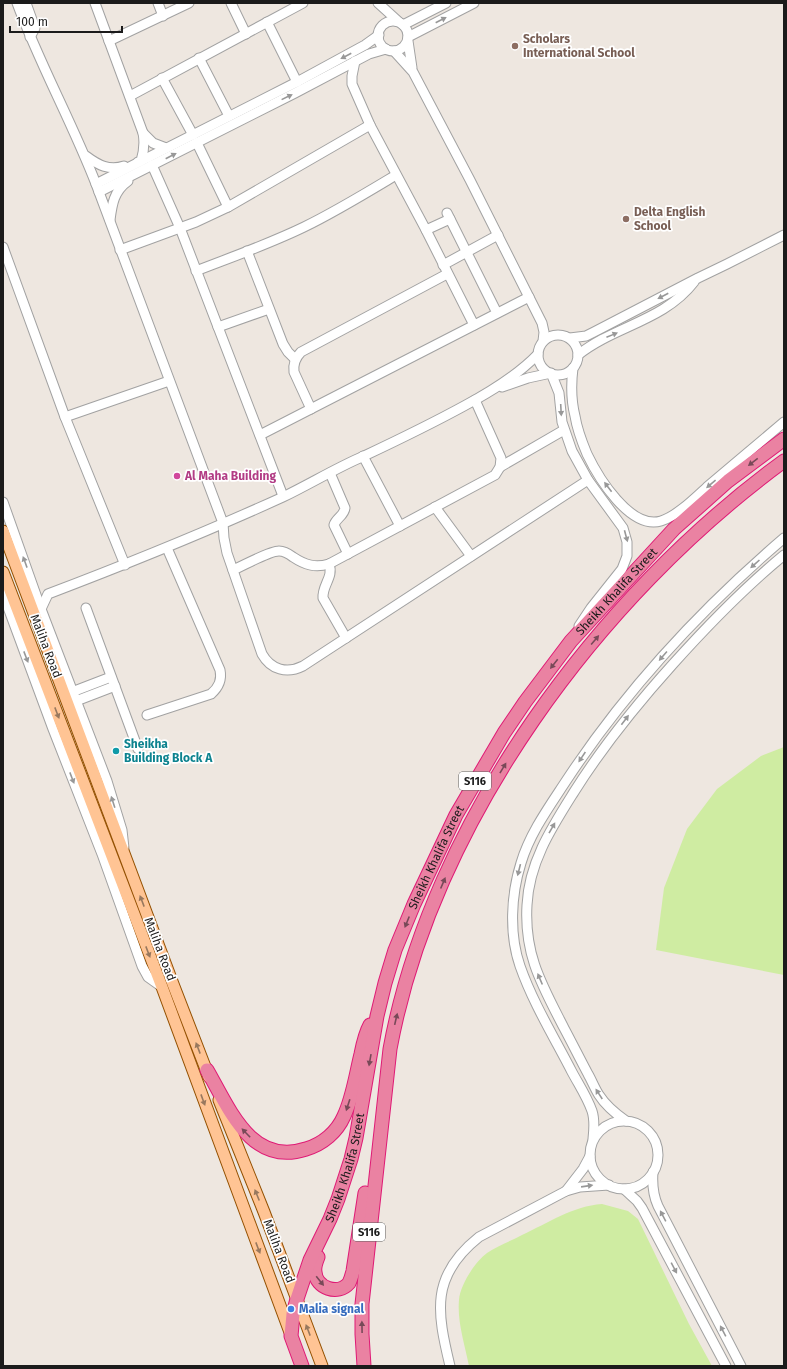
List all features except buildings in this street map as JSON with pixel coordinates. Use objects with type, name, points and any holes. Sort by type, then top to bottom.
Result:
[{"type":"highway","name":"Sheikh Khalifa Street","points":[[291,1336],[293,1314],[310,1260],[330,1219],[345,1179],[356,1138],[377,1016],[395,950],[425,880],[456,815],[474,782],[510,723],[571,641],[674,529],[728,481],[784,439]]},
{"type":"highway","name":"Sheikh Khalifa Street","points":[[364,1366],[362,1304],[390,1055],[397,1015],[412,965],[443,883],[459,849],[508,758],[560,683],[625,606],[675,554],[716,515],[784,461]]},
{"type":"highway","points":[[207,1070],[241,1129],[258,1144],[280,1151],[291,1152],[313,1147],[331,1135],[344,1116],[366,1034],[377,1016]]},
{"type":"highway","points":[[330,1219],[327,1234],[314,1268],[317,1280],[321,1284],[326,1288],[338,1289],[344,1287],[352,1277],[378,1112],[384,1099]]},
{"type":"highway","points":[[291,1336],[302,1366]]},
{"type":"main road","name":"Maliha Road","points":[[3,531],[124,854],[207,1070],[264,1212],[322,1366]]},
{"type":"main road","name":"Maliha Road","points":[[3,572],[162,987],[291,1336]]},
{"type":"main road","points":[[18,634],[22,622]]},
{"type":"street","points":[[17,3],[30,37],[86,156],[223,523],[225,546],[262,654],[274,667],[286,671],[298,669],[588,480]]},
{"type":"street","points":[[26,3],[35,28],[30,37]]},
{"type":"street","points":[[95,3],[143,133],[146,165],[180,228],[283,496]]},
{"type":"street","points":[[158,3],[162,16]]},
{"type":"street","points":[[109,41],[189,3]]},
{"type":"street","points":[[231,3],[246,34]]},
{"type":"street","points":[[130,96],[303,3]]},
{"type":"street","points":[[377,3],[406,28],[412,72]]},
{"type":"street","points":[[41,609],[43,601],[48,594],[167,548],[283,496],[419,430],[489,392],[524,368],[538,354],[543,341],[544,332],[542,323],[498,235],[412,72],[379,40],[380,31],[377,3]]},
{"type":"street","points":[[110,221],[113,202],[117,192],[124,184],[139,175],[146,165],[166,148],[195,139],[229,116],[297,82],[365,45],[390,22],[401,24],[446,3]]},
{"type":"street","points":[[98,188],[195,139],[335,72],[374,51],[400,50],[405,46],[408,39],[474,3]]},
{"type":"street","points":[[267,22],[297,82]]},
{"type":"street","points":[[199,58],[229,116]]},
{"type":"street","points":[[355,61],[352,84],[370,125],[426,230],[474,326]]},
{"type":"street","points":[[335,72],[352,84]]},
{"type":"street","points":[[162,78],[195,139],[228,207]]},
{"type":"street","points":[[120,250],[180,228],[228,207],[370,125]]},
{"type":"street","points":[[143,133],[153,143],[166,148]]},
{"type":"street","points":[[86,156],[96,163],[113,168],[146,165]]},
{"type":"street","points":[[196,271],[276,240],[318,220],[396,175]]},
{"type":"street","points":[[426,230],[448,216],[497,314]]},
{"type":"street","points":[[443,265],[498,235]]},
{"type":"street","points":[[543,341],[551,336],[582,336],[594,332],[784,235]]},
{"type":"street","points":[[3,247],[65,417],[125,565]]},
{"type":"street","points":[[247,251],[285,349],[295,359]]},
{"type":"street","points":[[311,409],[294,372],[293,368],[297,355],[304,349],[447,274]]},
{"type":"street","points":[[578,355],[598,342],[662,310],[679,298],[698,278]]},
{"type":"street","points":[[260,436],[529,297]]},
{"type":"street","points":[[218,327],[269,309]]},
{"type":"street","points":[[489,392],[528,378],[551,373],[565,373],[573,368],[576,364],[578,355],[576,346],[565,337],[542,323]]},
{"type":"street","points":[[538,354],[540,363],[551,373],[559,393],[564,430],[577,461],[588,480],[623,528],[626,535],[628,549],[622,569],[583,618],[571,641]]},
{"type":"street","points":[[573,368],[572,404],[586,453],[599,476],[615,497],[635,516],[644,521],[658,521],[675,513],[784,422]]},
{"type":"street","points":[[65,417],[169,381]]},
{"type":"street","points":[[233,570],[271,553],[280,551],[285,552],[311,566],[317,567],[328,564],[495,475],[502,463],[500,453],[475,400]]},
{"type":"street","points":[[500,467],[564,430]]},
{"type":"street","points":[[363,456],[400,526]]},
{"type":"street","points":[[330,473],[345,508],[343,514],[336,520],[334,525],[348,554]]},
{"type":"street","points":[[3,502],[41,609],[106,781],[124,838],[124,854]]},
{"type":"street","points":[[435,507],[470,556]]},
{"type":"street","points":[[609,1185],[599,1178],[592,1168],[590,1147],[594,1130],[592,1111],[536,1002],[519,964],[515,944],[513,910],[516,883],[521,863],[528,844],[555,797],[590,746],[619,708],[654,666],[722,593],[784,538]]},
{"type":"street","points":[[147,715],[211,694],[219,686],[221,681],[220,670],[167,548]]},
{"type":"street","points":[[742,1366],[654,1196],[652,1185],[653,1172],[658,1152],[656,1144],[651,1135],[644,1128],[626,1121],[615,1114],[599,1095],[548,997],[532,958],[528,941],[527,904],[533,867],[541,848],[570,798],[600,754],[629,715],[713,620],[784,555]]},
{"type":"street","points":[[328,564],[330,574],[323,591],[323,598],[346,638]]},
{"type":"street","points":[[33,586],[48,594]]},
{"type":"street","points":[[3,594],[53,729],[102,854],[142,966],[148,977],[162,987]]},
{"type":"street","points":[[86,608],[138,749]]},
{"type":"street","points":[[74,697],[113,681]]},
{"type":"street","points":[[593,1139],[599,1131],[607,1125],[626,1121]]},
{"type":"street","points":[[566,1192],[583,1169],[590,1156]]},
{"type":"street","points":[[624,1189],[640,1184],[653,1172]]},
{"type":"street","points":[[450,1366],[440,1323],[439,1309],[444,1282],[450,1269],[467,1246],[479,1237],[566,1192],[587,1186],[609,1185],[624,1189],[642,1208],[726,1366]]},
{"type":"green space","points":[[784,747],[784,975],[656,950],[664,888],[687,829],[717,789],[761,756]]},
{"type":"green space","points":[[602,1204],[628,1211],[638,1219],[689,1324],[712,1366],[469,1366],[460,1325],[459,1300],[465,1281],[482,1257],[495,1248],[561,1216],[591,1205]]},
{"type":"place","name":"Scholars International School","points":[[515,46]]},
{"type":"place","name":"Delta English School","points":[[626,219]]},
{"type":"place","name":"Al Maha Building","points":[[177,476]]},
{"type":"place","name":"Sheikha Building Block A","points":[[116,751]]},
{"type":"place","name":"Malia signal","points":[[291,1309]]}]
